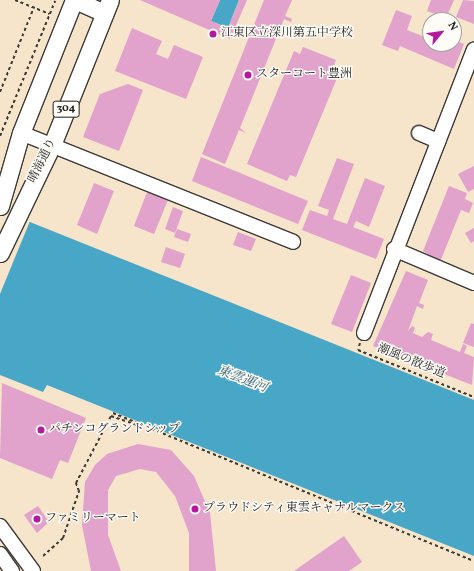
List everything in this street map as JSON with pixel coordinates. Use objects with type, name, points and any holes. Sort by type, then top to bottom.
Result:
[{"type":"main road","points":[[75,0],[107,7]]},
{"type":"main road","name":"晴海通り","points":[[0,206],[21,133],[75,0]]},
{"type":"main road","name":"晴海通り","points":[[0,254],[16,214],[52,145],[107,7]]},
{"type":"street","points":[[364,333],[394,249],[474,50]]},
{"type":"street","points":[[21,133],[293,242]]},
{"type":"street","points":[[419,133],[438,140]]},
{"type":"street","points":[[394,249],[474,283]]},
{"type":"street","points":[[0,526],[33,571]]},
{"type":"street","points":[[0,554],[12,571]]},
{"type":"path","points":[[15,0],[50,14]]},
{"type":"path","points":[[0,136],[55,1]]},
{"type":"path","points":[[0,92],[34,7]]},
{"type":"path","name":"潮風の散歩道","points":[[364,333],[358,350],[474,397]]},
{"type":"path","points":[[113,413],[140,426]]},
{"type":"path","points":[[43,556],[63,538],[79,491],[76,484],[111,416],[140,426],[474,561]]},
{"type":"water","points":[[220,0],[239,0],[228,28],[211,21]]},
{"type":"water","name":"東雲運河","points":[[0,210],[474,400],[474,556],[47,385],[43,392],[0,375]]},
{"type":"pier","points":[[0,209],[30,221],[0,294]]},
{"type":"building","points":[[140,0],[220,0],[211,21],[228,28],[239,0],[247,0],[230,39]]},
{"type":"building","name":"スターコート豊洲","points":[[264,0],[292,0],[285,16],[292,19],[291,22],[284,19],[240,128],[246,133],[239,130],[225,164],[202,154]]},
{"type":"building","points":[[431,0],[454,0],[449,12],[427,11]]},
{"type":"building","points":[[463,0],[474,1],[474,24],[462,19],[462,12],[458,12]]},
{"type":"building","points":[[396,10],[412,16],[407,30],[422,36],[422,52],[461,52],[454,69],[400,46],[398,51],[382,45]]},
{"type":"building","points":[[132,28],[162,41],[156,54],[168,59],[174,45],[203,57],[186,99],[115,71]]},
{"type":"building","points":[[303,47],[336,60],[333,68],[340,71],[296,177],[290,175],[287,181],[247,164],[294,51],[300,54]]},
{"type":"building","points":[[128,84],[143,90],[119,151],[83,137],[100,94]]},
{"type":"building","points":[[201,157],[308,201],[298,224],[192,181]]},
{"type":"building","points":[[337,158],[354,164],[333,219],[347,224],[365,178],[385,186],[369,227],[356,221],[353,227],[384,239],[376,259],[302,230],[310,210],[327,216],[329,210],[318,206]]},
{"type":"building","points":[[474,166],[474,189],[468,192],[458,174]]},
{"type":"building","points":[[94,183],[114,191],[97,234],[77,225]]},
{"type":"building","points":[[449,186],[467,193],[465,199],[473,203],[469,213],[461,210],[440,262],[423,251]]},
{"type":"building","points":[[147,192],[168,200],[154,234],[134,226]]},
{"type":"building","points":[[173,207],[183,211],[175,233],[165,229]]},
{"type":"building","points":[[474,228],[474,241],[471,243],[465,233]]},
{"type":"building","points":[[177,229],[191,234],[188,242],[174,237]]},
{"type":"building","points":[[238,232],[256,239],[251,251],[233,245]]},
{"type":"building","points":[[166,247],[185,254],[180,268],[161,262]]},
{"type":"building","points":[[406,271],[428,280],[419,303],[424,305],[423,309],[417,306],[408,331],[412,326],[415,328],[413,333],[422,337],[428,332],[433,334],[431,340],[460,352],[463,344],[467,346],[464,353],[474,357],[472,385],[373,346]]},
{"type":"building","points":[[351,275],[371,283],[352,332],[331,324]]},
{"type":"building","points":[[471,323],[474,324],[474,347],[463,343]]},
{"type":"building","name":"パチンコグランドシップ","points":[[2,383],[86,418],[68,463],[60,460],[52,479],[0,458]]},
{"type":"building","name":"プラウドシティ東雲キャナルマークス","points":[[138,444],[171,450],[194,476],[210,513],[216,571],[189,571],[189,533],[175,496],[156,472],[140,469],[116,476],[108,490],[108,535],[121,571],[91,571],[82,525],[85,482],[95,465],[107,454]]},
{"type":"building","points":[[38,506],[49,522],[37,533],[24,515]]},
{"type":"building","points":[[344,536],[362,562],[349,571],[294,571]]},
{"type":"place","name":"江東区立深川第五中学校","points":[[213,34]]},
{"type":"place","name":"スターコート豊洲","points":[[248,75]]},
{"type":"place","name":"パチンコグランドシップ","points":[[41,430]]},
{"type":"place","name":"プラウドシティ東雲キャナルマークス","points":[[195,509]]},
{"type":"place","name":"ファミリーマート","points":[[37,519]]}]
